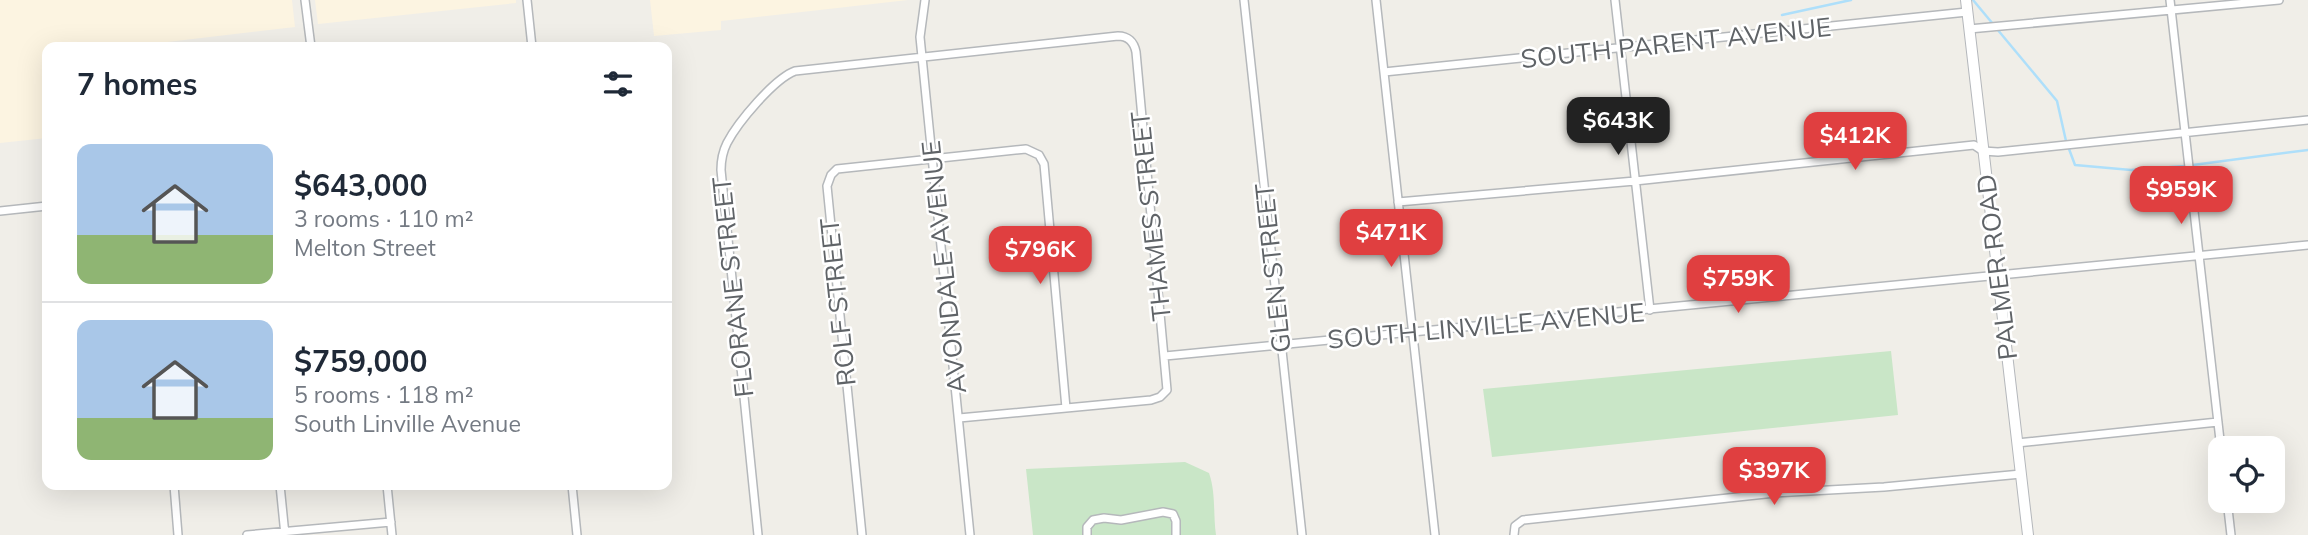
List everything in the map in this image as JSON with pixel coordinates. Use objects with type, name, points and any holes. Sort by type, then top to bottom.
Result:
[{"type":"street","points":[[305,0],[310,42]]},
{"type":"street","points":[[527,0],[531,42]]},
{"type":"street","name":"AVONDALE AVENUE","points":[[925,0],[920,25],[970,535]]},
{"type":"street","name":"GLEN STREET","points":[[1244,0],[1302,535]]},
{"type":"street","points":[[1376,0],[1435,535]]},
{"type":"street","points":[[1615,0],[1650,310]]},
{"type":"street","name":"PALMER ROAD","points":[[1966,0],[2028,535]]},
{"type":"street","points":[[2170,0],[2220,436]]},
{"type":"street","points":[[1969,29],[2278,0]]},
{"type":"street","name":"SOUTH PARENT AVENUE","points":[[1384,72],[1967,12]]},
{"type":"street","name":"THAMES STREET","points":[[923,57],[1118,36],[1126,37],[1132,42],[1136,52],[1168,386],[1165,393],[1160,397],[959,418]]},
{"type":"street","name":"FLORANE STREET","points":[[758,535],[721,170],[722,154],[731,137],[773,84],[787,74],[802,69],[923,57]]},
{"type":"street","points":[[1398,202],[1635,181],[1974,145],[1983,151],[1998,152],[2308,120]]},
{"type":"street","points":[[933,158],[1026,149],[1037,153],[1044,164],[1066,408]]},
{"type":"street","name":"ROLF STREET","points":[[862,535],[827,182],[833,172],[842,167],[933,158]]},
{"type":"street","points":[[0,211],[42,207]]},
{"type":"street","name":"SOUTH LINVILLE AVENUE","points":[[1165,356],[2308,246]]},
{"type":"street","points":[[2017,443],[2218,422]]},
{"type":"street","points":[[1514,535],[1517,523],[1523,520],[1775,493],[1884,487],[2021,474]]},
{"type":"street","points":[[174,490],[178,535]]},
{"type":"street","points":[[281,490],[285,533]]},
{"type":"street","points":[[388,490],[392,535]]},
{"type":"street","points":[[572,490],[577,535]]},
{"type":"street","points":[[1087,535],[1087,527],[1093,520],[1121,520],[1163,512],[1172,514],[1176,521],[1176,535]]},
{"type":"street","points":[[2228,513],[2231,535]]},
{"type":"street","points":[[247,535],[391,522]]},
{"type":"shaded area","points":[[0,0],[292,0],[295,27],[168,42],[42,42],[42,139],[0,143]]},
{"type":"shaded area","points":[[315,0],[516,0],[516,3],[318,24]]},
{"type":"shaded area","points":[[650,0],[908,0],[721,21],[721,30],[654,36]]},
{"type":"green space","points":[[1891,351],[1898,415],[1492,457],[1483,389]]},
{"type":"green space","points":[[1185,462],[1209,473],[1216,535],[1033,535],[1026,469]]},
{"type":"waterway","points":[[1782,15],[1851,0]]},
{"type":"waterway","points":[[1973,0],[1993,24]]},
{"type":"waterway","points":[[1997,29],[2057,101],[2066,141],[2075,165],[2131,170],[2308,150]]}]
